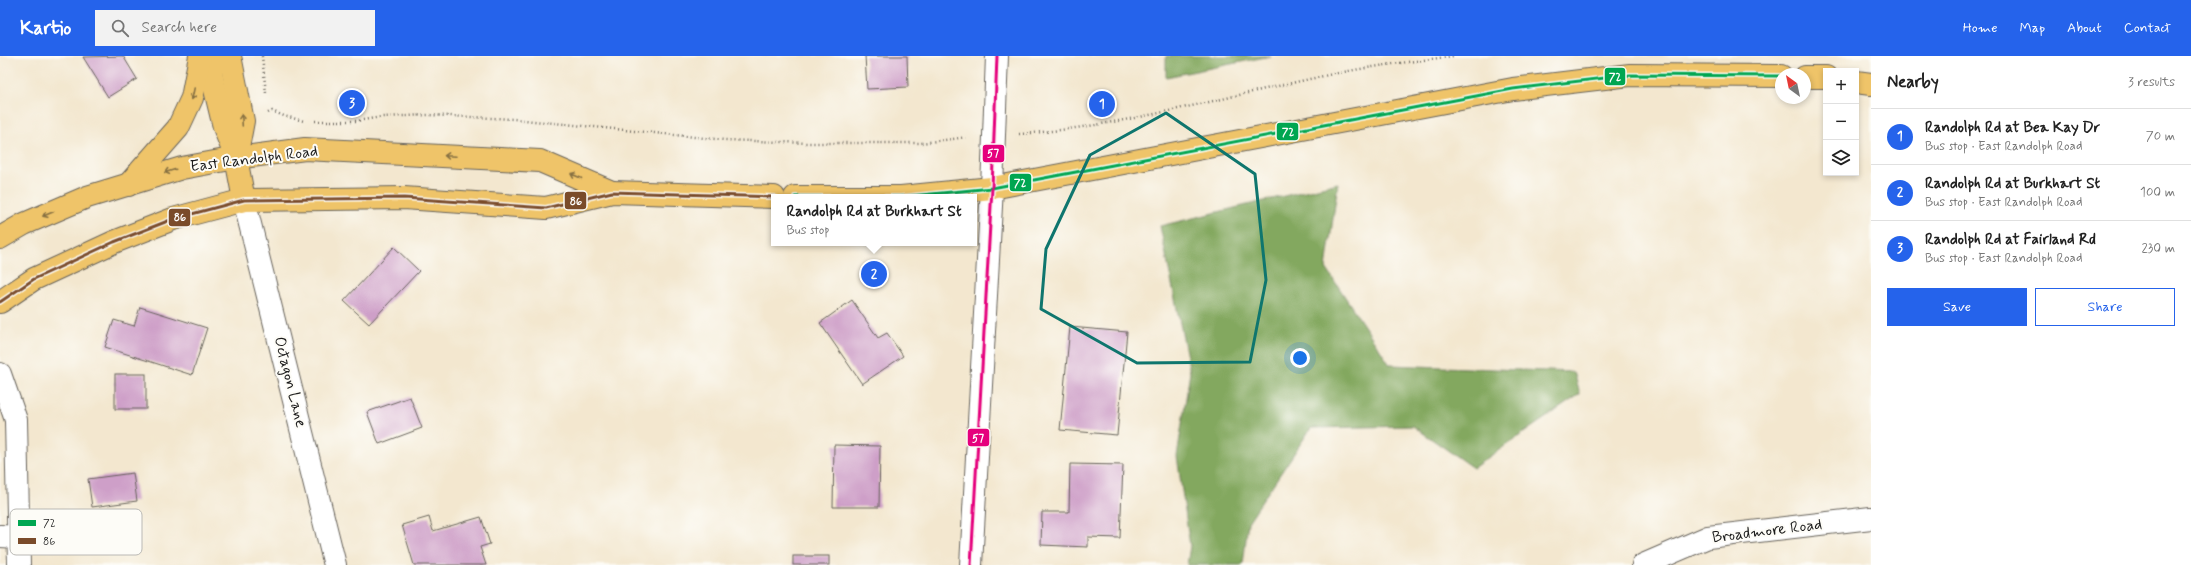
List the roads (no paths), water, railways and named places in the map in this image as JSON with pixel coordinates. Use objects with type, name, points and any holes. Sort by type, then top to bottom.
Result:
[{"type":"main road","points":[[128,184],[178,128],[192,98],[200,56]]},
{"type":"main road","points":[[210,56],[212,77],[224,127],[236,158],[244,200]]},
{"type":"main road","points":[[230,56],[243,121],[236,158]]},
{"type":"main road","points":[[931,194],[992,188],[1513,89],[1630,75],[1775,76]]},
{"type":"main road","points":[[1811,76],[1823,77]]},
{"type":"main road","points":[[1859,82],[1871,84]]},
{"type":"main road","name":"East Randolph Road","points":[[0,238],[24,224],[87,197],[182,168],[236,158],[305,149],[540,161],[612,192]]},
{"type":"main road","name":"East Randolph Road","points":[[0,302],[34,279],[114,242],[173,219],[244,200],[404,198],[546,208],[612,192],[771,197]]},
{"type":"street","points":[[971,565],[992,188],[997,56]]},
{"type":"street","name":"Octagon Lane","points":[[244,200],[335,565]]},
{"type":"street","points":[[0,374],[16,420],[11,509]]},
{"type":"street","name":"Broadmore Road","points":[[1643,565],[1708,537],[1871,518]]},
{"type":"street","points":[[9,536],[10,519]]},
{"type":"street","points":[[16,555],[19,565]]},
{"type":"place","name":"Randolph Rd at Fairland Rd","points":[[352,103]]},
{"type":"place","name":"Randolph Rd at Bea Kay Dr","points":[[1102,104]]},
{"type":"place","name":"Randolph Rd at Burkhart St","points":[[874,274]]}]
